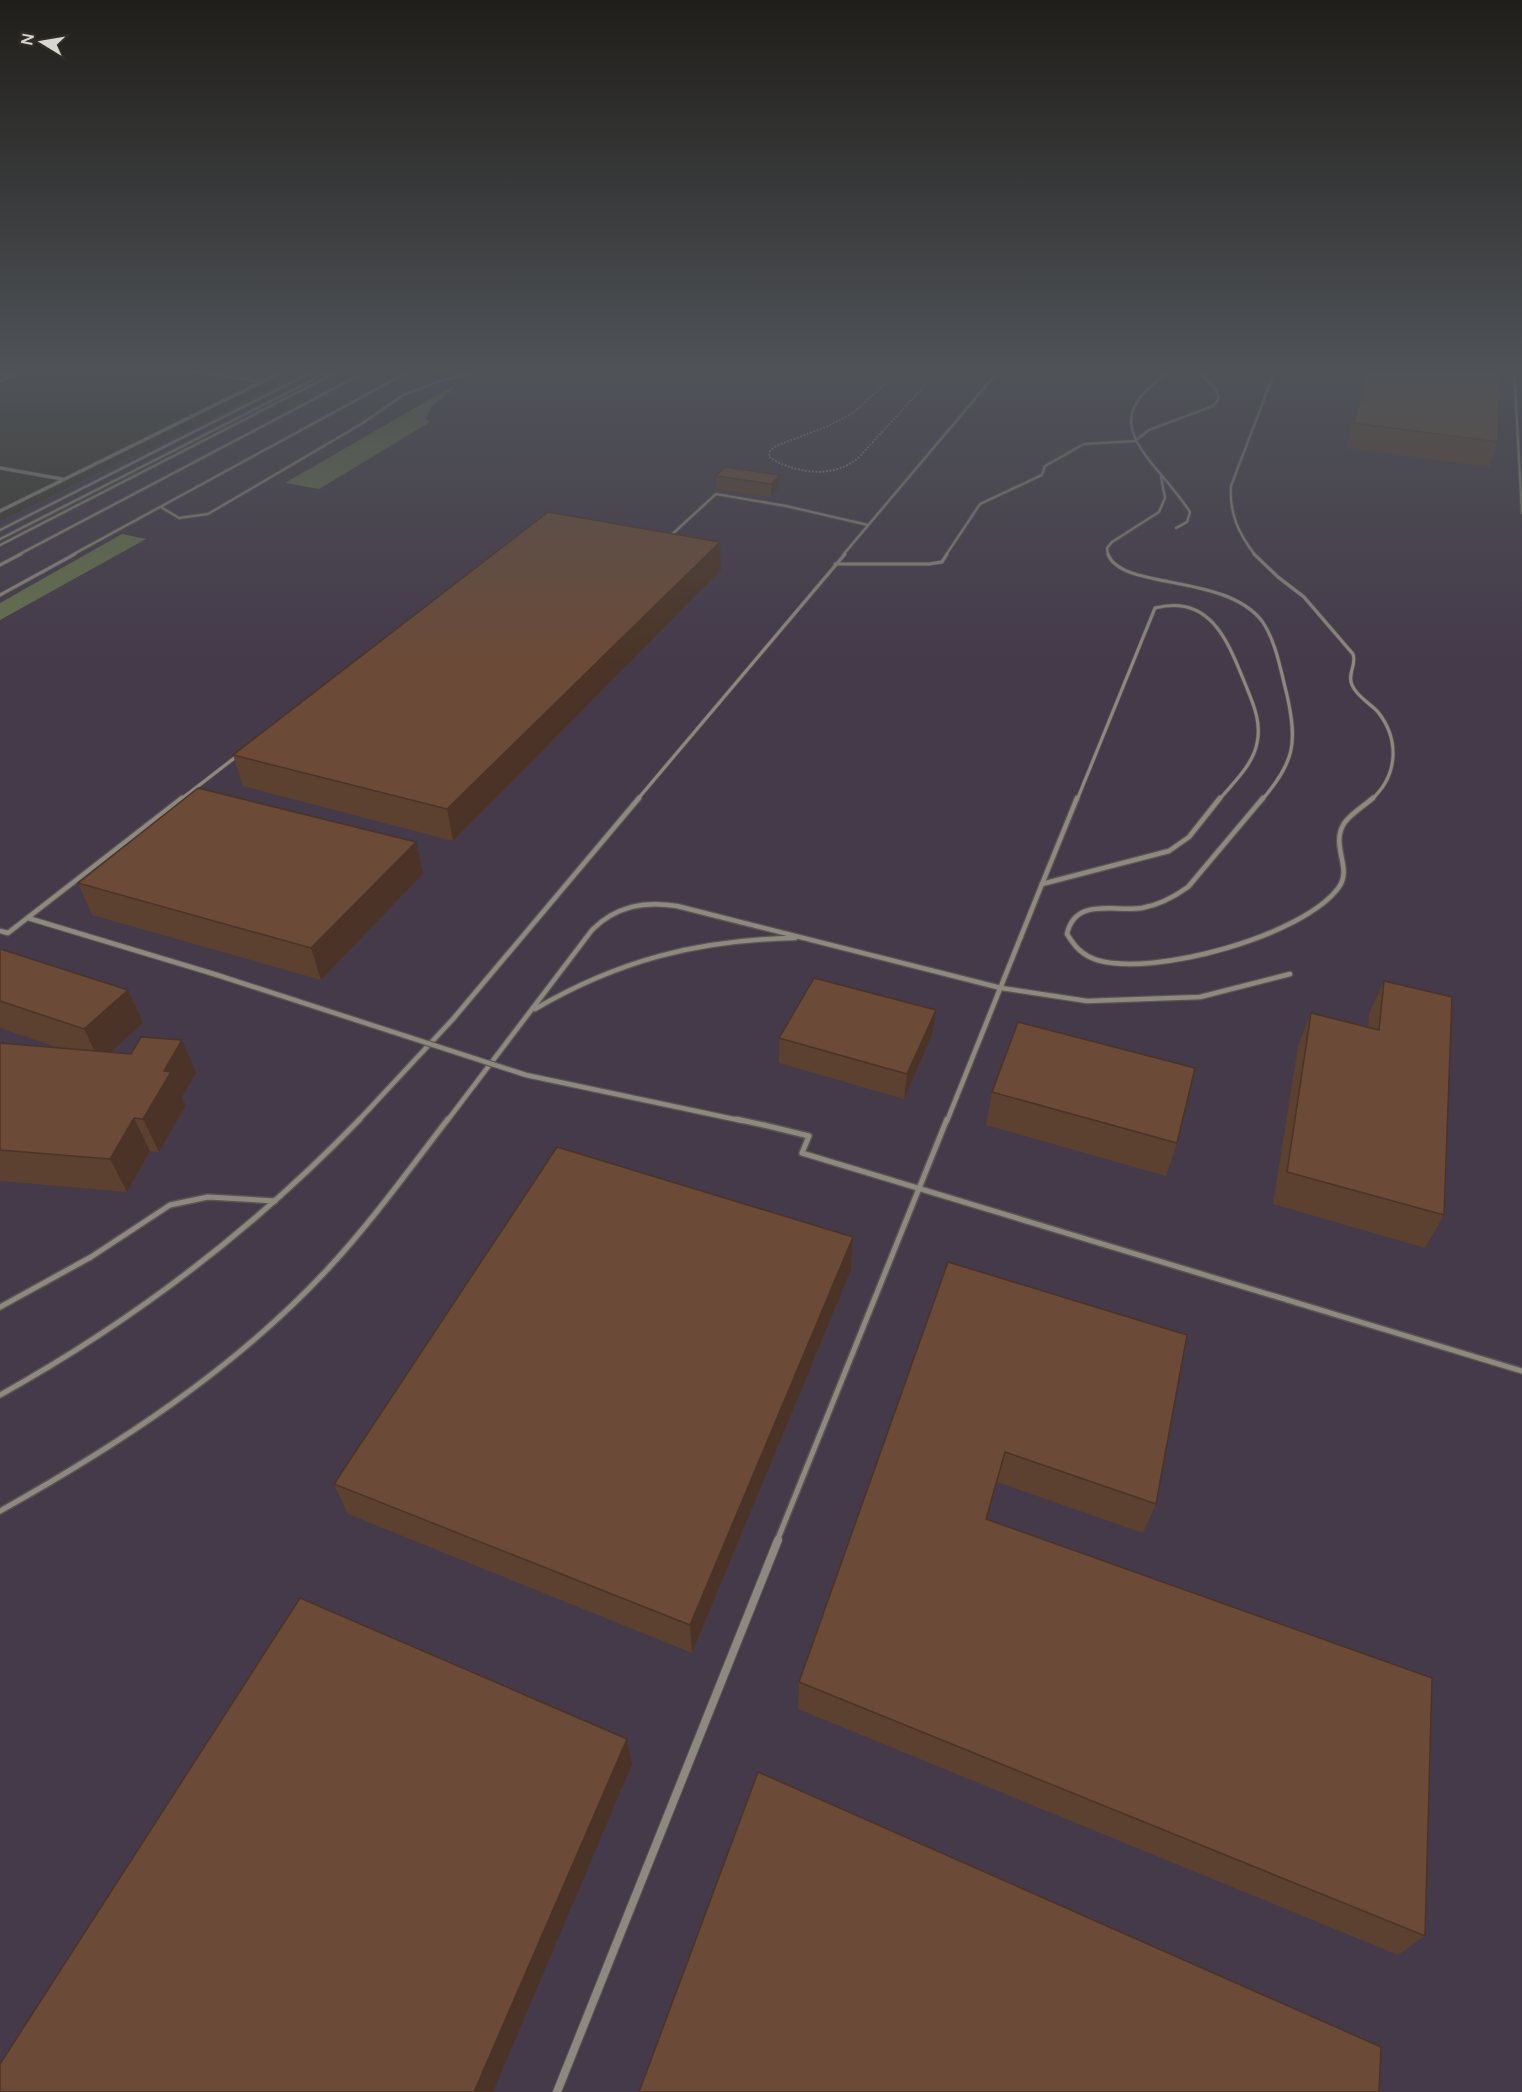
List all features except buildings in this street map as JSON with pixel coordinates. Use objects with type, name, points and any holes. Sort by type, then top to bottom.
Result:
[{"type":"street","points":[[0,511],[92,466]]},
{"type":"street","points":[[0,468],[63,480]]},
{"type":"lane","points":[[0,530],[127,466]]},
{"type":"lane","points":[[0,539],[144,466]]},
{"type":"lane","points":[[0,545],[155,466]]},
{"type":"lane","points":[[0,565],[188,466]]},
{"type":"lane","points":[[0,595],[237,466]]},
{"type":"lane","points":[[161,507],[179,518],[208,514],[290,466]]},
{"type":"lane","points":[[0,1395],[57,1364],[141,1310],[214,1256],[275,1201],[374,1105],[453,1019],[918,466]]},
{"type":"lane","points":[[835,564],[940,563],[980,504],[1042,475],[1046,466]]},
{"type":"lane","points":[[1151,466],[1191,512],[1186,522],[1176,528]]},
{"type":"lane","points":[[1161,477],[1165,502],[1159,513],[1149,522],[1116,537],[1108,544],[1106,552],[1109,560],[1134,575],[1175,581],[1222,593],[1241,602],[1254,613],[1268,631],[1293,721],[1294,748],[1288,766],[1277,783],[1188,887],[1162,902],[1140,909],[1092,909],[1071,920],[1067,934],[1072,945],[1084,955],[1101,961],[1136,963],[1201,955],[1256,939],[1304,916],[1326,900],[1342,884],[1346,873],[1338,845],[1342,826],[1378,795],[1392,770],[1394,751],[1388,729],[1380,715],[1351,683],[1350,670],[1355,663],[1353,654],[1304,597],[1276,576],[1254,554],[1241,536],[1233,518],[1230,502],[1231,486],[1239,466]]},
{"type":"lane","points":[[1519,466],[1522,513]]},
{"type":"lane","points":[[660,545],[716,495],[786,506],[868,525]]},
{"type":"lane","points":[[557,2092],[918,1188],[1001,988],[1042,884],[1155,608],[1171,604],[1183,606],[1204,615],[1213,621],[1228,642],[1257,714],[1258,741],[1253,758],[1189,837],[1169,851],[1042,884]]},
{"type":"lane","points":[[0,931],[8,933],[246,750]]},
{"type":"lane","points":[[0,1511],[92,1459],[146,1422],[220,1367],[292,1305],[351,1243],[598,923],[613,912],[633,905],[656,903],[677,906],[1001,988],[1087,1001],[1200,997],[1290,974]]},
{"type":"lane","points":[[28,918],[214,974],[526,1075],[809,1136],[802,1153],[1522,1371]]},
{"type":"lane","points":[[531,1011],[580,983],[660,954],[745,939],[804,939]]},
{"type":"lane","points":[[0,1307],[93,1257],[136,1230],[169,1205],[205,1198],[275,1201]]},
{"type":"path","points":[[779,466],[791,469],[821,470],[847,466]]},
{"type":"shaded area","points":[[113,466],[1522,466],[1522,2092],[0,2092],[0,521]]},
{"type":"green space","points":[[315,466],[358,466],[319,489],[285,483]]},
{"type":"green space","points":[[122,534],[146,539],[0,620],[0,603]]}]
